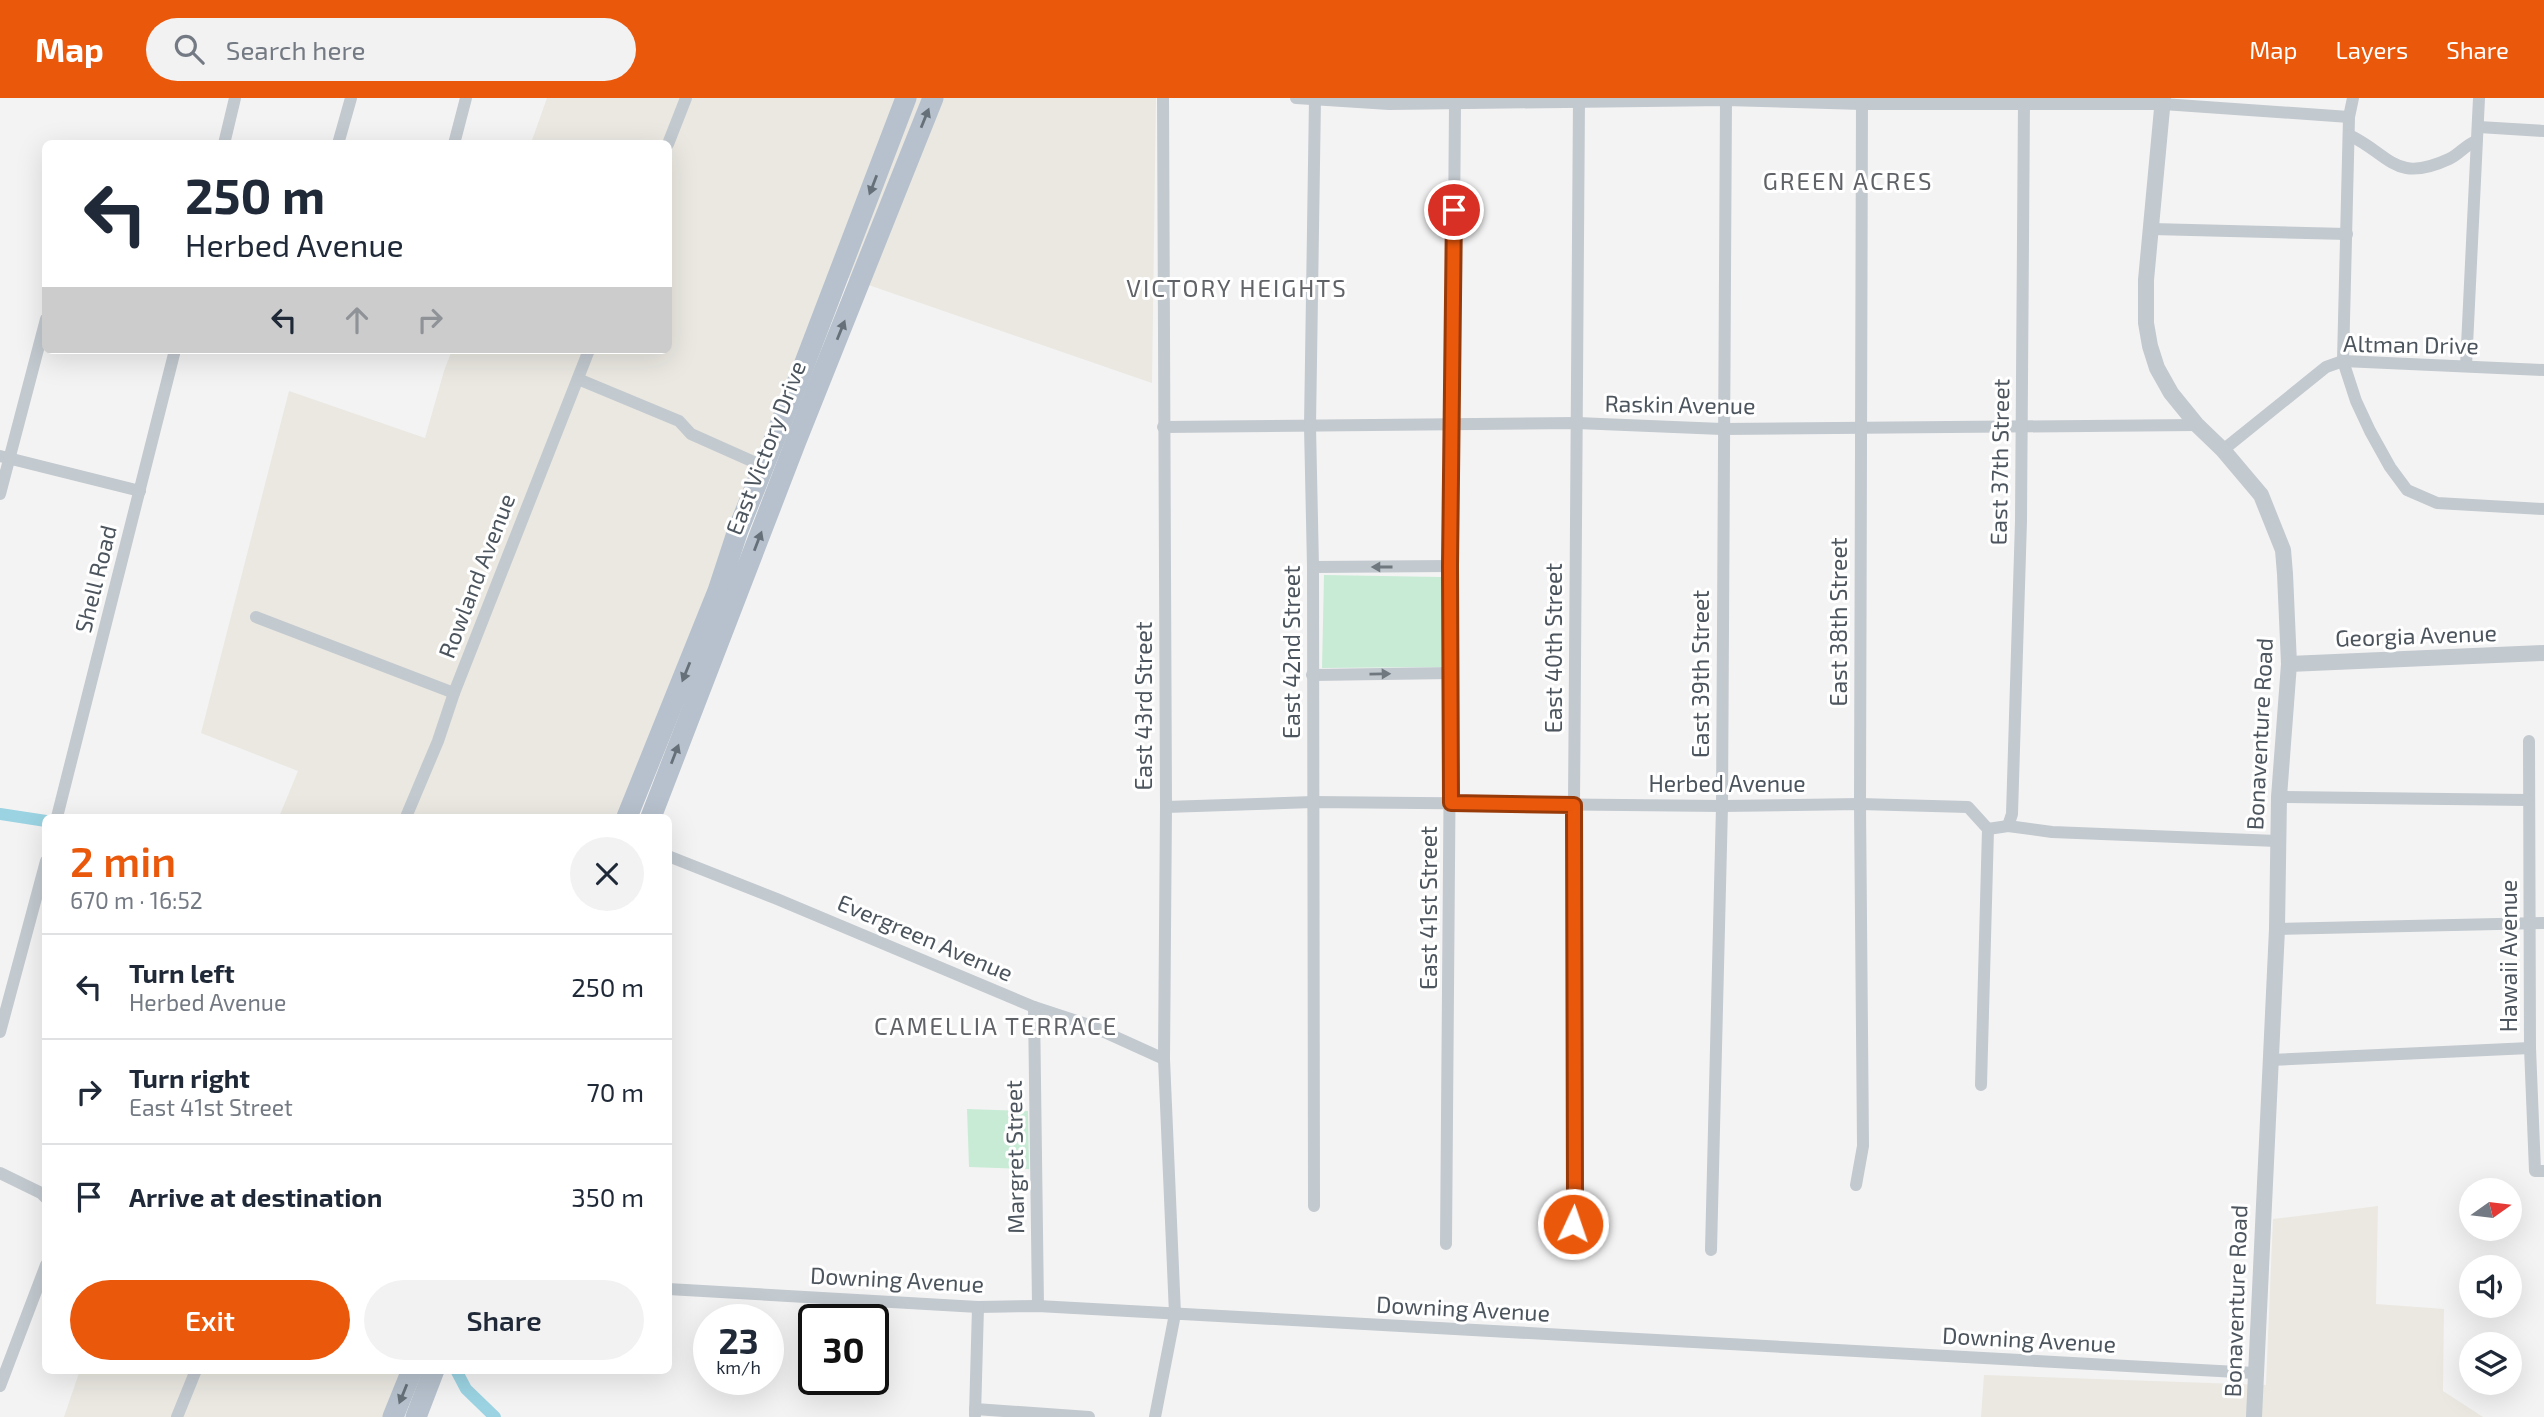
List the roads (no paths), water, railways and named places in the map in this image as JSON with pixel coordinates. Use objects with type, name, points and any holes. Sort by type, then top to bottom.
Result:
[{"type":"main road","name":"East Victory Drive","points":[[652,814],[714,630],[738,530],[906,98]]},
{"type":"main road","name":"East Victory Drive","points":[[629,814],[714,630],[796,441],[933,98]]},
{"type":"main road","points":[[393,1417],[410,1374]]},
{"type":"main road","points":[[416,1417],[432,1374]]},
{"type":"street","points":[[225,140],[235,98]]},
{"type":"street","points":[[339,140],[351,98]]},
{"type":"street","points":[[455,140],[466,98]]},
{"type":"street","points":[[670,140],[686,98]]},
{"type":"street","name":"East 43rd Street","points":[[1155,1417],[1175,1314],[1164,1059],[1166,807],[1163,98]]},
{"type":"street","points":[[1296,98],[1389,104],[1578,99],[1642,102],[1726,99],[2163,101],[2349,117]]},
{"type":"street","name":"East 42nd Street","points":[[1314,1206],[1313,568],[1310,426],[1315,98]]},
{"type":"street","points":[[2353,98],[2349,117],[2343,361],[2356,401],[2390,467],[2407,490],[2437,503],[2544,509]]},
{"type":"street","points":[[2466,366],[2476,141],[2479,127],[2478,98]]},
{"type":"street","name":"East 40th Street","points":[[1573,1224],[1578,99]]},
{"type":"street","name":"East 39th Street","points":[[1711,1250],[1722,806],[1726,99]]},
{"type":"street","name":"East 38th Street","points":[[1856,1185],[1863,1146],[1860,804],[1863,101]]},
{"type":"street","name":"East 37th Street","points":[[2008,826],[2012,802],[2022,425],[2024,101]]},
{"type":"street","name":"Bonaventure Road","points":[[2163,101],[2146,281],[2146,323],[2150,346],[2157,368],[2171,393],[2261,495],[2283,550],[2289,664],[2279,797],[2277,929],[2254,1417]]},
{"type":"street","name":"East 41st Street","points":[[1447,1244],[1455,104]]},
{"type":"street","points":[[2479,127],[2544,131]]},
{"type":"street","points":[[2349,135],[2367,144],[2384,160],[2402,169],[2445,161],[2458,155],[2463,146],[2476,141]]},
{"type":"street","points":[[2152,229],[2347,234]]},
{"type":"street","points":[[0,494],[5,457],[42,332]]},
{"type":"street","name":"Shell Road","points":[[58,814],[174,354]]},
{"type":"street","name":"Rowland Avenue","points":[[407,814],[587,354]]},
{"type":"street","name":"Altman Drive","points":[[2223,450],[2326,367],[2343,361],[2544,370]]},
{"type":"street","points":[[578,379],[679,421],[691,434],[763,466]]},
{"type":"street","name":"Raskin Avenue","points":[[1163,427],[1577,423],[1723,429],[2197,425]]},
{"type":"street","points":[[5,457],[140,491]]},
{"type":"street","points":[[1313,568],[1450,566]]},
{"type":"street","points":[[256,617],[454,693]]},
{"type":"street","name":"Georgia Avenue","points":[[2289,664],[2544,653]]},
{"type":"street","points":[[1312,675],[1452,673]]},
{"type":"street","name":"Hawaii Avenue","points":[[2529,741],[2530,1048],[2539,1171]]},
{"type":"street","points":[[2279,797],[2528,800]]},
{"type":"street","name":"Herbed Avenue","points":[[1166,807],[1314,802],[1722,806],[1860,804],[1968,807],[1987,829]]},
{"type":"street","points":[[1981,1085],[1987,829],[2008,826],[2052,832],[2277,841]]},
{"type":"street","name":"Evergreen Avenue","points":[[672,858],[777,898],[1034,1007],[1089,1025],[1164,1059]]},
{"type":"street","points":[[0,1032],[42,877]]},
{"type":"street","points":[[2277,929],[2544,923]]},
{"type":"street","name":"Margret Street","points":[[1034,1007],[1038,1306]]},
{"type":"street","points":[[2270,1060],[2530,1048]]},
{"type":"street","points":[[0,1173],[42,1194]]},
{"type":"street","points":[[0,1386],[42,1276]]},
{"type":"street","name":"Downing Avenue","points":[[672,1289],[978,1307],[1038,1306],[2255,1373]]},
{"type":"street","points":[[978,1307],[975,1413],[1089,1417]]},
{"type":"street","points":[[177,1417],[194,1374]]},
{"type":"waterway","points":[[0,814],[42,820]]},
{"type":"waterway","points":[[458,1374],[466,1389],[495,1417]]},
{"type":"district","name":"GREEN ACRES","points":[[1848,182]]},
{"type":"district","name":"VICTORY HEIGHTS","points":[[1237,289]]},
{"type":"district","name":"CAMELLIA TERRACE","points":[[996,1027]]}]
